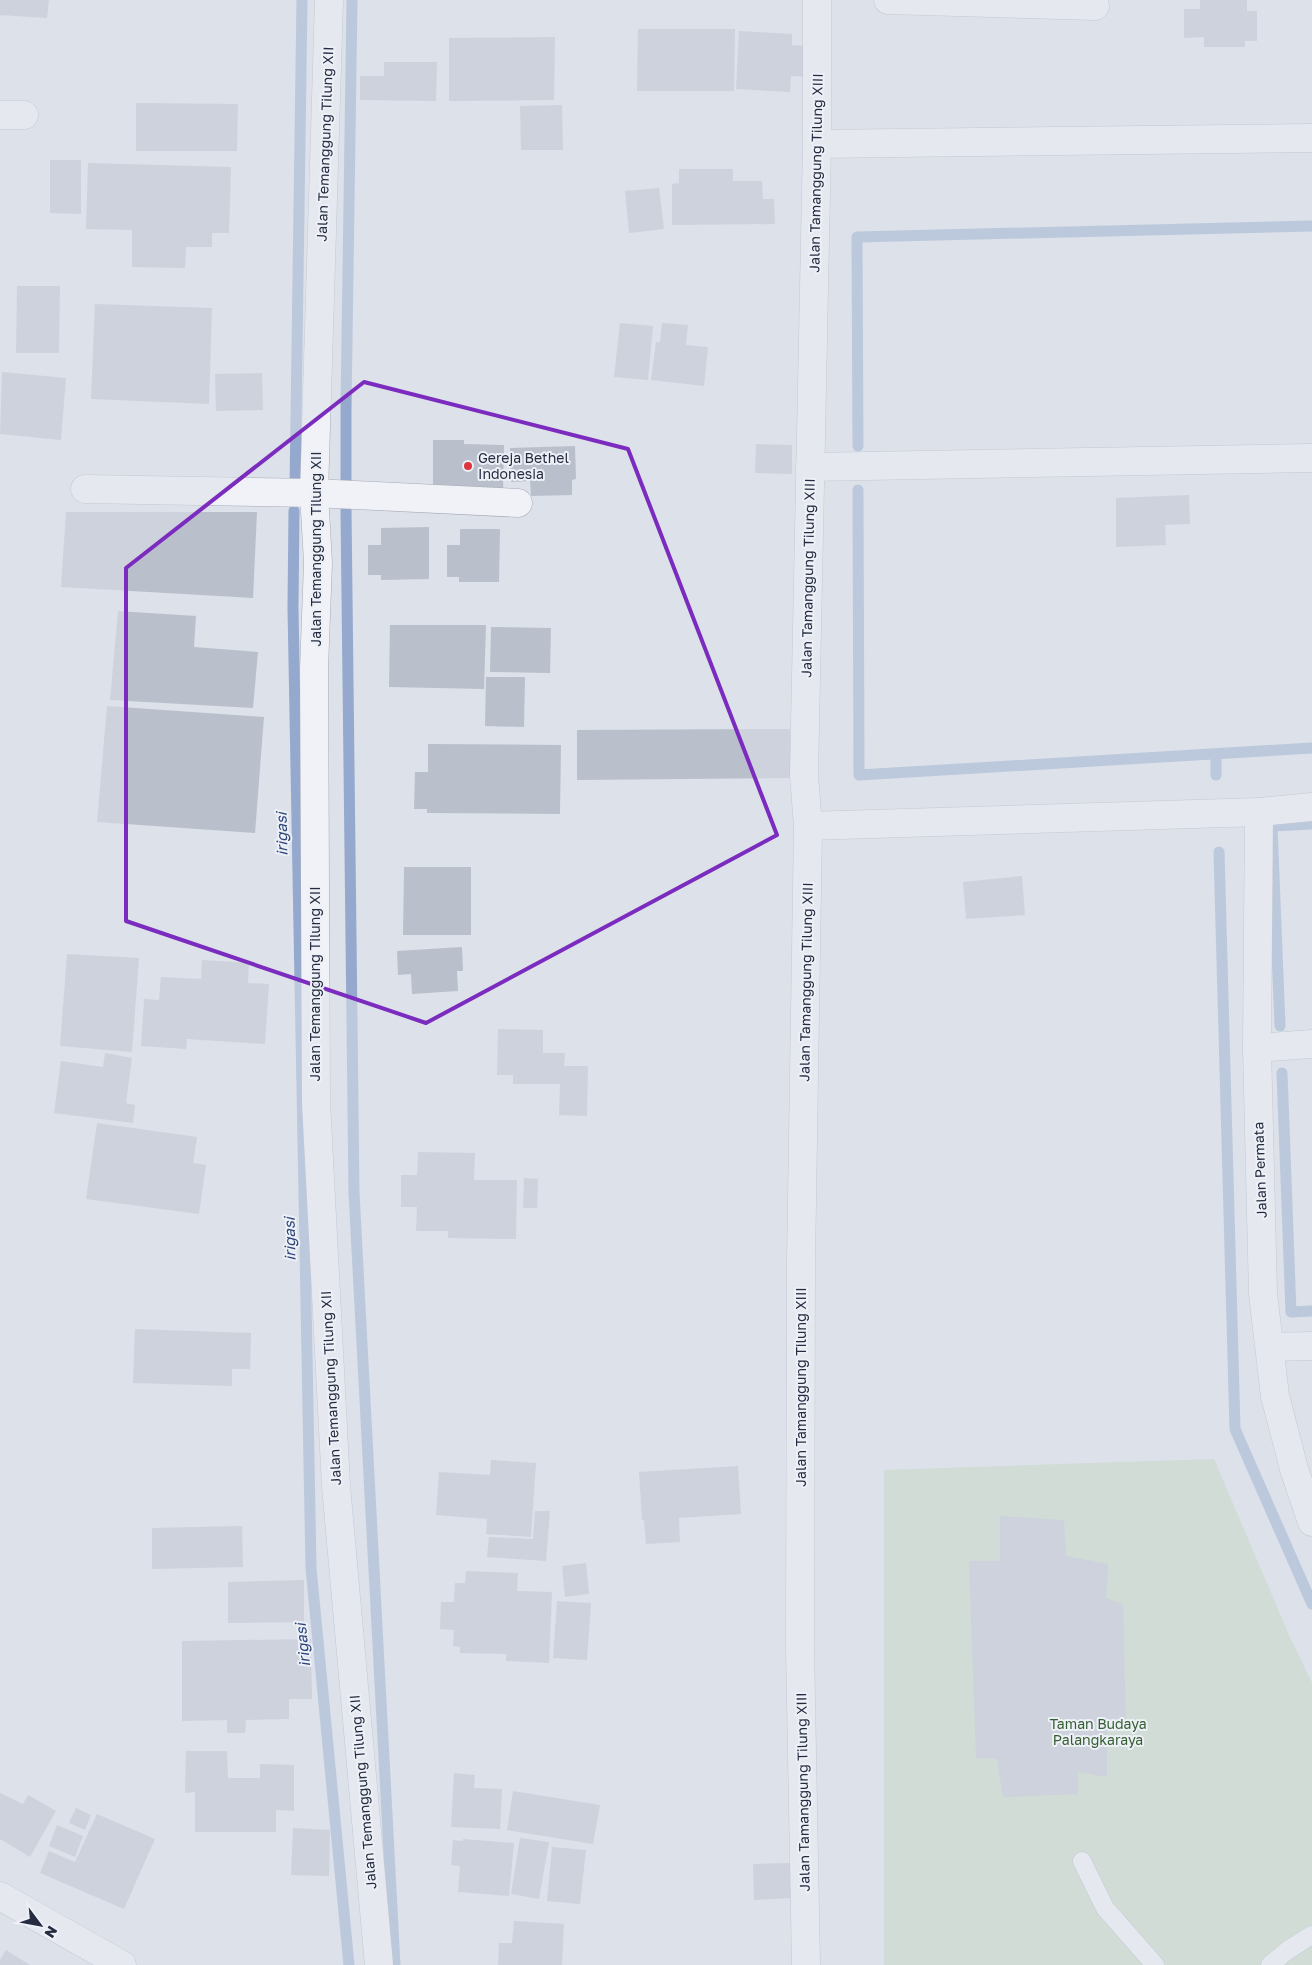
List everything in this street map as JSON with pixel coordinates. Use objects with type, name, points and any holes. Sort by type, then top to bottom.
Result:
[{"type":"street","name":"Jalan Temanggung Tilung XII","points":[[329,0],[314,493],[318,563],[314,669],[316,1102],[336,1486],[378,1965]]},
{"type":"street","name":"Jalan Tamanggung Tilung XIII","points":[[806,1965],[800,1617],[801,1263],[808,826],[804,775],[817,144],[817,0]]},
{"type":"street","points":[[888,0],[1095,6]]},
{"type":"street","points":[[817,144],[1312,138]]},
{"type":"street","points":[[810,467],[1312,458]]},
{"type":"street","points":[[85,489],[314,493],[518,503]]},
{"type":"street","points":[[808,826],[1259,812],[1312,807]]},
{"type":"street","name":"Jalan Permata","points":[[1259,812],[1257,1048],[1264,1294],[1275,1396],[1294,1469],[1312,1522]]},
{"type":"street","points":[[1257,1048],[1312,1044]]},
{"type":"street","points":[[1270,1347],[1312,1346]]},
{"type":"street","points":[[0,1896],[122,1965]]},
{"type":"lane","points":[[1082,1862],[1105,1908],[1155,1965]]},
{"type":"lane","points":[[1270,1965],[1288,1950],[1312,1935]]},
{"type":"highlighted area","points":[[364,382],[628,449],[777,835],[426,1023],[126,921],[126,568]]},
{"type":"green space","name":"Taman Budaya Palangkaraya","points":[[1214,1459],[1289,1635],[1312,1683],[1312,1965],[884,1965],[884,1470]]},
{"type":"building","points":[[0,0],[49,0],[47,18],[0,15]]},
{"type":"building","points":[[1200,0],[1247,0],[1247,11],[1257,11],[1257,41],[1245,41],[1245,47],[1204,47],[1204,37],[1184,38],[1184,9],[1200,9]]},
{"type":"building","points":[[638,29],[735,29],[734,91],[637,91]]},
{"type":"building","points":[[739,31],[792,34],[792,45],[808,46],[807,77],[791,76],[790,92],[736,89]]},
{"type":"building","points":[[555,37],[554,100],[449,101],[449,38]]},
{"type":"building","points":[[384,62],[437,62],[436,101],[360,100],[360,76],[384,76]]},
{"type":"building","points":[[136,103],[238,104],[237,151],[136,151]]},
{"type":"building","points":[[562,105],[563,150],[521,150],[520,106]]},
{"type":"building","points":[[50,160],[81,160],[81,214],[50,213]]},
{"type":"building","points":[[88,163],[231,167],[229,233],[212,233],[212,247],[186,247],[185,268],[132,267],[132,230],[86,229]]},
{"type":"building","points":[[679,169],[733,169],[733,181],[762,181],[763,199],[774,199],[775,224],[672,225],[672,184],[679,183]]},
{"type":"building","points":[[659,188],[664,229],[629,233],[625,191]]},
{"type":"building","points":[[17,286],[60,286],[59,353],[16,353]]},
{"type":"building","points":[[95,304],[212,308],[209,404],[91,399]]},
{"type":"building","points":[[620,323],[653,326],[648,380],[614,377]]},
{"type":"building","points":[[662,323],[688,325],[686,345],[708,347],[704,386],[651,380],[656,342],[660,342]]},
{"type":"building","points":[[2,372],[66,378],[61,440],[0,434]]},
{"type":"building","points":[[262,373],[263,410],[216,411],[215,374]]},
{"type":"building","name":"Gereja Bethel Indonesia","points":[[433,440],[464,440],[464,444],[504,445],[503,495],[433,487]]},
{"type":"building","points":[[756,444],[792,445],[792,474],[755,473]]},
{"type":"building","points":[[575,446],[576,479],[572,480],[572,495],[531,496],[530,481],[511,482],[510,448]]},
{"type":"building","points":[[1189,495],[1190,524],[1165,525],[1166,545],[1116,547],[1116,498]]},
{"type":"building","points":[[66,512],[257,512],[253,598],[61,587]]},
{"type":"building","points":[[429,527],[429,579],[381,580],[381,575],[368,575],[368,545],[381,545],[381,528]]},
{"type":"building","points":[[460,529],[500,529],[499,582],[459,582],[459,577],[447,577],[447,545],[460,545]]},
{"type":"building","points":[[118,611],[196,616],[194,647],[258,652],[253,708],[110,700]]},
{"type":"building","points":[[390,625],[486,625],[484,689],[389,687]]},
{"type":"building","points":[[491,627],[551,628],[550,673],[490,672]]},
{"type":"building","points":[[486,677],[525,677],[524,727],[485,726]]},
{"type":"building","points":[[107,706],[264,717],[255,833],[97,822]]},
{"type":"building","points":[[790,729],[790,778],[577,780],[577,730]]},
{"type":"building","points":[[428,744],[561,745],[560,814],[427,813],[427,809],[414,809],[415,772],[428,772]]},
{"type":"building","points":[[404,867],[471,867],[471,935],[403,935]]},
{"type":"building","points":[[1022,876],[1025,915],[966,919],[963,882]]},
{"type":"building","points":[[462,947],[463,971],[457,971],[458,991],[412,994],[411,974],[398,975],[397,951]]},
{"type":"building","points":[[67,954],[139,958],[132,1052],[60,1046]]},
{"type":"building","points":[[202,960],[249,963],[248,983],[269,984],[265,1044],[187,1039],[186,1049],[141,1046],[144,999],[159,1000],[161,977],[201,979]]},
{"type":"building","points":[[498,1029],[543,1030],[543,1053],[565,1053],[564,1066],[588,1066],[587,1116],[559,1115],[560,1084],[513,1084],[513,1075],[497,1075]]},
{"type":"building","points":[[105,1053],[132,1058],[126,1103],[135,1105],[133,1123],[54,1113],[61,1061],[103,1067]]},
{"type":"building","points":[[97,1123],[197,1137],[193,1163],[206,1165],[199,1214],[86,1199]]},
{"type":"building","points":[[418,1152],[475,1153],[474,1180],[517,1180],[516,1239],[448,1238],[448,1231],[416,1231],[417,1207],[401,1207],[401,1175],[417,1175]]},
{"type":"building","points":[[524,1178],[538,1179],[537,1208],[523,1208]]},
{"type":"building","points":[[135,1329],[251,1333],[250,1369],[232,1369],[232,1386],[133,1383]]},
{"type":"building","points":[[491,1460],[536,1463],[531,1537],[486,1534],[487,1519],[436,1515],[439,1472],[490,1475]]},
{"type":"building","points":[[738,1466],[741,1514],[679,1518],[680,1542],[646,1544],[644,1520],[642,1520],[639,1472]]},
{"type":"building","points":[[535,1511],[550,1511],[546,1561],[487,1557],[489,1537],[533,1539]]},
{"type":"building","points":[[1000,1516],[1064,1520],[1066,1556],[1108,1564],[1106,1598],[1123,1604],[1126,1725],[1107,1726],[1107,1777],[1078,1772],[1078,1794],[1003,1797],[997,1759],[976,1758],[969,1561],[1000,1561]]},
{"type":"building","points":[[242,1526],[243,1567],[152,1569],[152,1528]]},
{"type":"building","points":[[586,1563],[589,1594],[565,1597],[562,1566]]},
{"type":"building","points":[[466,1571],[518,1573],[517,1591],[552,1592],[549,1663],[506,1661],[506,1654],[460,1653],[460,1647],[453,1646],[454,1630],[440,1629],[441,1602],[454,1602],[455,1583],[465,1583]]},
{"type":"building","points":[[304,1580],[304,1622],[228,1623],[228,1582]]},
{"type":"building","points":[[557,1601],[591,1603],[587,1660],[553,1658]]},
{"type":"building","points":[[311,1639],[312,1699],[289,1699],[289,1719],[246,1720],[245,1733],[227,1733],[227,1720],[182,1721],[182,1641]]},
{"type":"building","points":[[186,1751],[227,1751],[228,1778],[260,1778],[260,1764],[294,1765],[294,1811],[276,1810],[276,1832],[195,1832],[195,1792],[185,1793]]},
{"type":"building","points":[[454,1773],[475,1775],[474,1788],[502,1789],[500,1829],[451,1827]]},
{"type":"building","points":[[513,1791],[600,1805],[593,1844],[507,1830]]},
{"type":"building","points":[[0,1793],[23,1804],[28,1795],[56,1811],[30,1857],[0,1839]]},
{"type":"building","points":[[76,1808],[91,1815],[85,1830],[69,1823]]},
{"type":"building","points":[[97,1814],[155,1839],[124,1909],[40,1873],[49,1851],[75,1862]]},
{"type":"building","points":[[57,1825],[83,1836],[75,1857],[49,1846]]},
{"type":"building","points":[[293,1828],[330,1830],[329,1876],[291,1875]]},
{"type":"building","points":[[520,1838],[549,1842],[539,1899],[511,1894]]},
{"type":"building","points":[[463,1839],[514,1843],[509,1896],[458,1892],[460,1866],[451,1865],[453,1840],[463,1841]]},
{"type":"building","points":[[552,1847],[586,1850],[580,1904],[547,1901]]},
{"type":"building","points":[[791,1863],[792,1898],[754,1900],[753,1864]]},
{"type":"building","points":[[514,1921],[564,1924],[562,1965],[498,1965],[499,1943],[512,1943]]},
{"type":"building","points":[[6,1950],[30,1965],[0,1965],[0,1960]]},
{"type":"waterway","points":[[295,488],[302,0]]},
{"type":"waterway","points":[[346,494],[352,0]]},
{"type":"waterway","points":[[858,446],[857,237],[1312,226]]},
{"type":"waterway","points":[[858,490],[859,775],[1312,748]]},
{"type":"waterway","name":"irigasi","points":[[346,510],[354,1193],[395,1965]]},
{"type":"waterway","name":"irigasi","points":[[294,511],[293,608],[311,1568],[349,1965]]},
{"type":"waterway","points":[[1216,754],[1216,775]]},
{"type":"waterway","points":[[1280,1026],[1272,826],[1312,824]]},
{"type":"waterway","points":[[1219,852],[1235,1429],[1312,1604]]},
{"type":"waterway","points":[[1282,1073],[1291,1312],[1312,1311]]},
{"type":"place","name":"Gereja Bethel Indonesia","points":[[468,466]]}]
